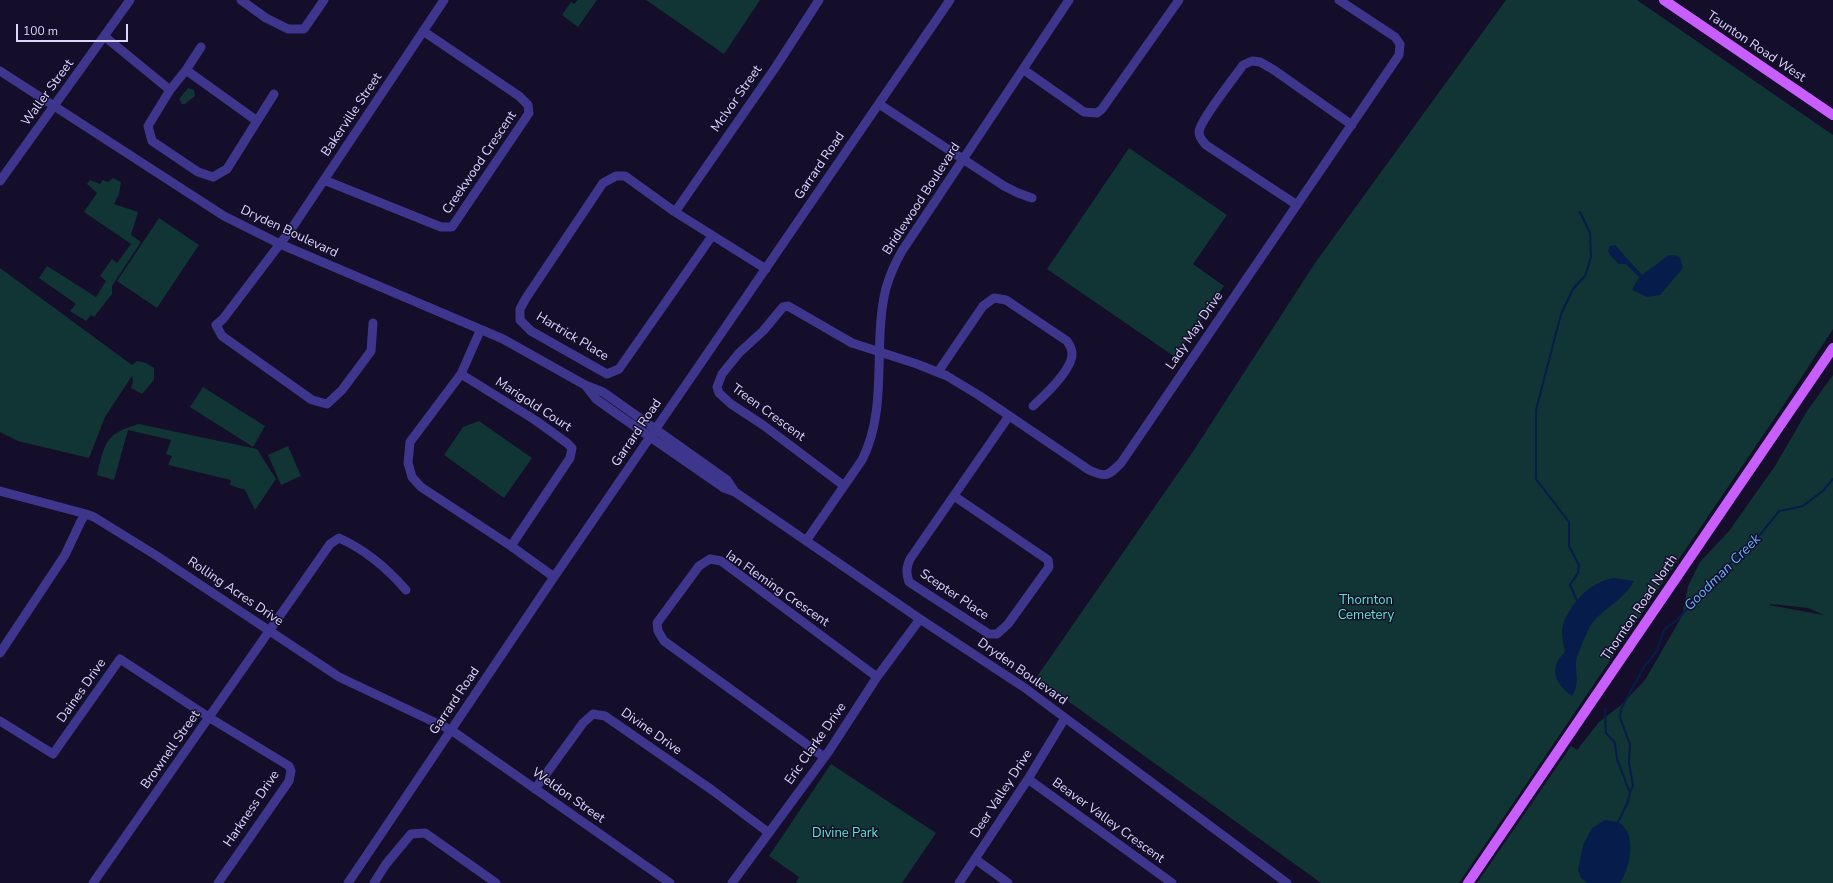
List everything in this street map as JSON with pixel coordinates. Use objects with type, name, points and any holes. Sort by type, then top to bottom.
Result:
[{"type":"main road","name":"Taunton Road West","points":[[1664,0],[1833,116]]},
{"type":"main road","name":"Thornton Road North","points":[[1468,883],[1833,348]]},
{"type":"street","name":"Waller Street","points":[[0,181],[130,0]]},
{"type":"street","points":[[241,0],[266,18],[288,29],[304,29],[324,0]]},
{"type":"street","name":"Bakerville Street","points":[[373,324],[370,351],[342,390],[327,404],[312,400],[222,336],[216,325],[223,319],[280,244],[444,0]]},
{"type":"street","name":"McIvor Street","points":[[675,212],[775,68],[819,0]]},
{"type":"street","name":"Garrard Road","points":[[348,883],[652,433],[950,0]]},
{"type":"street","name":"Bridlewood Boulevard","points":[[806,541],[843,485],[862,460],[868,447],[877,405],[883,308],[886,288],[893,267],[902,251],[1024,70],[1069,0]]},
{"type":"street","points":[[1024,70],[1084,112],[1097,113],[1102,109],[1179,0]]},
{"type":"street","name":"Lady May Drive","points":[[880,352],[938,372],[980,396],[1089,470],[1101,476],[1110,474],[1121,463],[1399,55],[1400,44],[1395,37],[1339,0]]},
{"type":"street","name":"Creekwood Crescent","points":[[324,180],[441,227],[452,227],[529,113],[528,105],[519,96],[423,31]]},
{"type":"street","points":[[104,36],[170,90]]},
{"type":"street","points":[[201,46],[186,70],[170,90],[148,126],[152,141],[198,172],[213,177],[227,169],[274,94]]},
{"type":"street","points":[[1297,205],[1206,146],[1200,138],[1199,130],[1205,119],[1243,65],[1252,61],[1260,62],[1274,70],[1352,126]]},
{"type":"street","points":[[186,70],[257,121]]},
{"type":"street","name":"Dryden Boulevard","points":[[0,71],[224,216],[280,244],[407,297],[503,340],[585,385],[596,399],[727,480],[735,492],[920,619],[1025,688],[1287,883]]},
{"type":"street","points":[[879,104],[1004,186],[1032,198]]},
{"type":"street","name":"Hartrick Place","points":[[712,236],[619,369],[607,374],[531,331],[520,320],[520,309],[526,298],[603,183],[616,176],[625,176],[675,212],[766,269]]},
{"type":"street","points":[[938,372],[983,306],[994,298],[1006,300],[1067,341],[1072,351],[1071,360],[1052,388],[1033,406]]},
{"type":"street","name":"Treen Crescent","points":[[843,485],[763,425],[726,400],[719,393],[717,387],[718,380],[739,353],[763,331],[783,307],[788,306],[852,343],[880,352]]},
{"type":"street","points":[[480,331],[460,374],[410,442],[408,463],[412,477],[420,488],[511,546],[554,577]]},
{"type":"street","name":"Marigold Court","points":[[460,374],[535,420],[572,448],[570,458],[511,546]]},
{"type":"street","name":"Scepter Place","points":[[954,496],[1048,560],[1049,566],[1008,624],[997,634],[989,634],[959,616],[909,582],[906,574],[906,568],[910,559],[1009,416]]},
{"type":"street","name":"Rolling Acres Drive","points":[[0,491],[86,514],[157,556],[339,677],[451,730]]},
{"type":"street","points":[[0,653],[65,554],[86,514]]},
{"type":"street","name":"Brownell Street","points":[[93,883],[210,718],[330,544],[339,538],[356,545],[388,570],[406,590]]},
{"type":"street","name":"Ian Fleming Crescent","points":[[824,757],[664,641],[658,631],[657,624],[699,566],[710,560],[721,561],[877,677]]},
{"type":"street","name":"Eric Clarke Drive","points":[[732,883],[824,757],[877,677],[920,619]]},
{"type":"street","name":"Daines Drive","points":[[0,721],[53,754],[120,659],[210,718]]},
{"type":"street","name":"Divine Drive","points":[[535,789],[582,723],[593,714],[605,716],[712,790],[769,833]]},
{"type":"street","name":"Harkness Drive","points":[[210,718],[289,766],[291,771],[289,781],[218,883]]},
{"type":"street","name":"Deer Valley Drive","points":[[959,883],[1028,779],[1065,718]]},
{"type":"street","name":"Weldon Street","points":[[451,730],[670,883]]},
{"type":"street","name":"Beaver Valley Crescent","points":[[1028,779],[1172,883]]},
{"type":"street","points":[[374,883],[386,864],[411,834],[425,833],[496,883]]},
{"type":"street","points":[[975,859],[1008,883]]},
{"type":"green space","points":[[578,0],[597,0],[578,27],[562,15],[571,2],[574,4]]},
{"type":"green space","points":[[646,0],[760,0],[724,54]]},
{"type":"green space","name":"Thornton Cemetery","points":[[1506,0],[1637,0],[1833,135],[1833,329],[1781,409],[1459,883],[1321,883],[1036,678],[1192,453],[1315,263]]},
{"type":"green space","points":[[188,88],[194,90],[195,96],[185,104],[182,104],[179,99]]},
{"type":"green space","points":[[1129,148],[1227,215],[1193,264],[1224,286],[1175,357],[1047,269]]},
{"type":"green space","points":[[113,178],[121,182],[119,194],[114,204],[138,212],[131,235],[141,242],[112,286],[112,294],[94,317],[91,315],[86,321],[70,311],[76,304],[39,278],[47,266],[96,297],[106,281],[100,276],[112,259],[117,263],[131,244],[84,212],[97,193],[87,184],[90,180],[100,184],[103,180],[108,182]]},
{"type":"green space","points":[[159,218],[199,245],[157,308],[117,281]]},
{"type":"green space","points":[[0,268],[132,365],[137,361],[146,363],[154,368],[154,380],[142,394],[131,388],[133,381],[132,376],[105,417],[89,458],[18,441],[0,432]]},
{"type":"green space","points":[[1833,375],[1833,883],[1477,883],[1571,746],[1577,750],[1599,722],[1621,705],[1645,680],[1682,616],[1688,586],[1700,562],[1729,531],[1775,466],[1807,411]],"holes":[[[1771,604],[1808,608],[1824,615],[1769,605]]]},
{"type":"green space","points":[[203,387],[265,426],[253,447],[190,407]]},
{"type":"green space","points":[[479,421],[532,458],[504,498],[444,455],[463,427]]},
{"type":"green space","points":[[139,424],[257,449],[276,479],[255,510],[245,490],[230,485],[231,480],[168,465],[172,456],[166,454],[171,440],[128,430],[114,480],[97,475],[105,447],[112,436],[127,428]]},
{"type":"green space","points":[[288,446],[301,476],[281,485],[268,455]]},
{"type":"green space","name":"Divine Park","points":[[831,764],[936,833],[902,883],[796,883],[799,877],[769,856]]},
{"type":"water","points":[[1615,245],[1642,275],[1669,255],[1675,255],[1680,258],[1683,268],[1660,295],[1647,297],[1632,290],[1639,277],[1626,264],[1619,264],[1610,255],[1608,251],[1610,246]]},
{"type":"water","points":[[1614,578],[1634,581],[1630,588],[1599,615],[1589,628],[1577,657],[1577,681],[1575,691],[1572,696],[1561,686],[1555,670],[1560,658],[1565,652],[1562,633],[1564,622],[1572,607],[1584,593],[1598,583]]},
{"type":"water","points":[[1605,820],[1618,822],[1624,827],[1628,834],[1630,851],[1627,869],[1620,883],[1587,883],[1581,878],[1578,870],[1583,845],[1592,828]]},
{"type":"waterway","points":[[1577,601],[1570,585],[1578,573],[1579,565],[1569,546],[1569,522],[1536,479],[1536,410],[1561,314],[1573,289],[1585,276],[1591,257],[1590,233],[1580,212]]},
{"type":"waterway","name":"Goodman Creek","points":[[1618,822],[1627,804],[1633,785],[1629,763],[1630,744],[1620,718],[1621,709],[1644,667],[1657,651],[1664,630],[1678,619],[1721,570],[1748,550],[1779,511],[1803,506],[1824,490],[1833,479]]},
{"type":"waterway","points":[[1605,709],[1606,733],[1615,743],[1617,759],[1630,793]]}]
